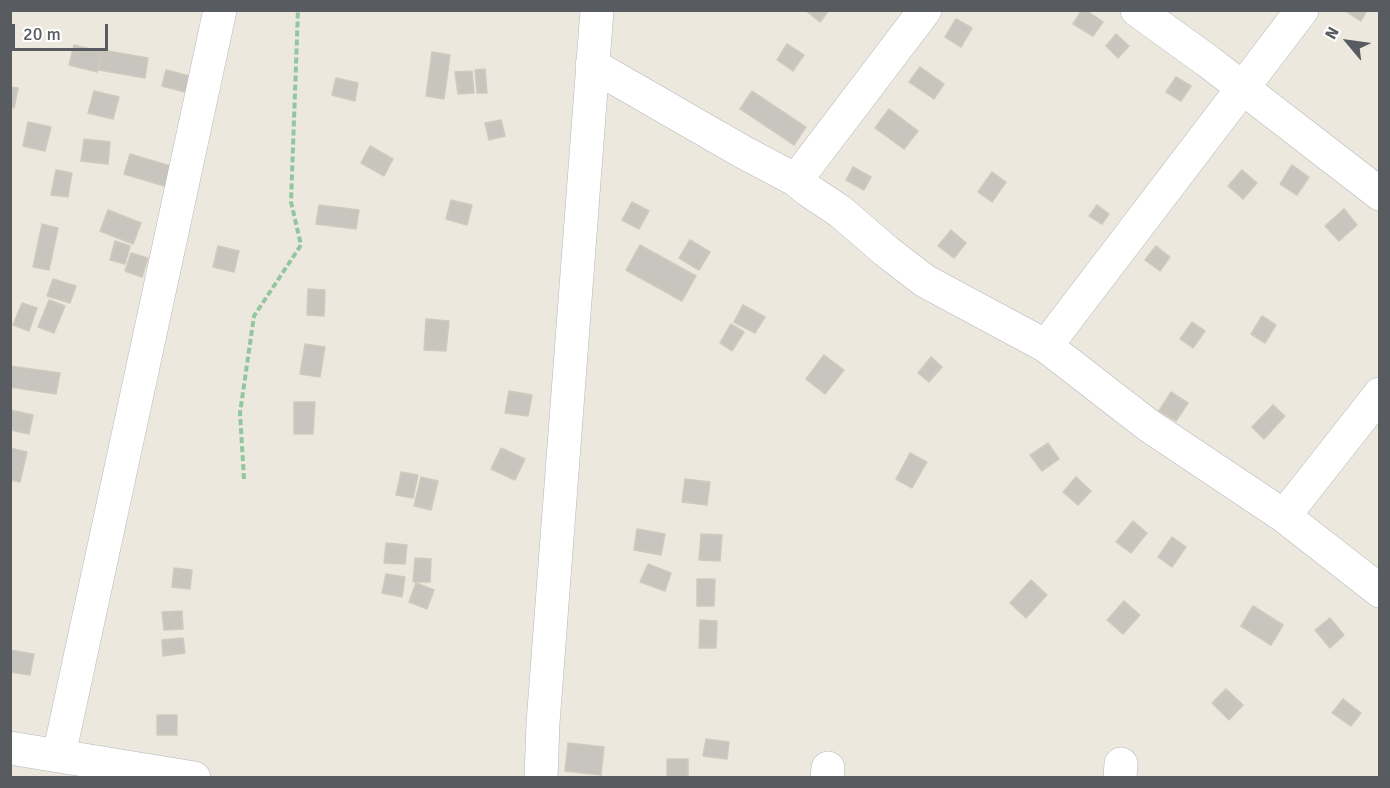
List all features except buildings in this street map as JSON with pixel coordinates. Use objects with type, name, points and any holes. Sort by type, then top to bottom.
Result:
[{"type":"street","points":[[59,755],[220,10]]},
{"type":"street","points":[[541,777],[543,723],[597,10]]},
{"type":"street","points":[[796,180],[925,10]]},
{"type":"street","points":[[1137,10],[1380,194]]},
{"type":"street","points":[[1046,346],[1302,10]]},
{"type":"street","points":[[592,65],[796,180],[841,212],[925,281],[1046,346],[1148,425],[1284,516],[1380,591]]},
{"type":"street","points":[[1284,516],[1380,394]]},
{"type":"street","points":[[10,748],[194,777]]},
{"type":"path","points":[[244,479],[240,413],[254,316],[301,245],[291,202],[298,10]]}]
